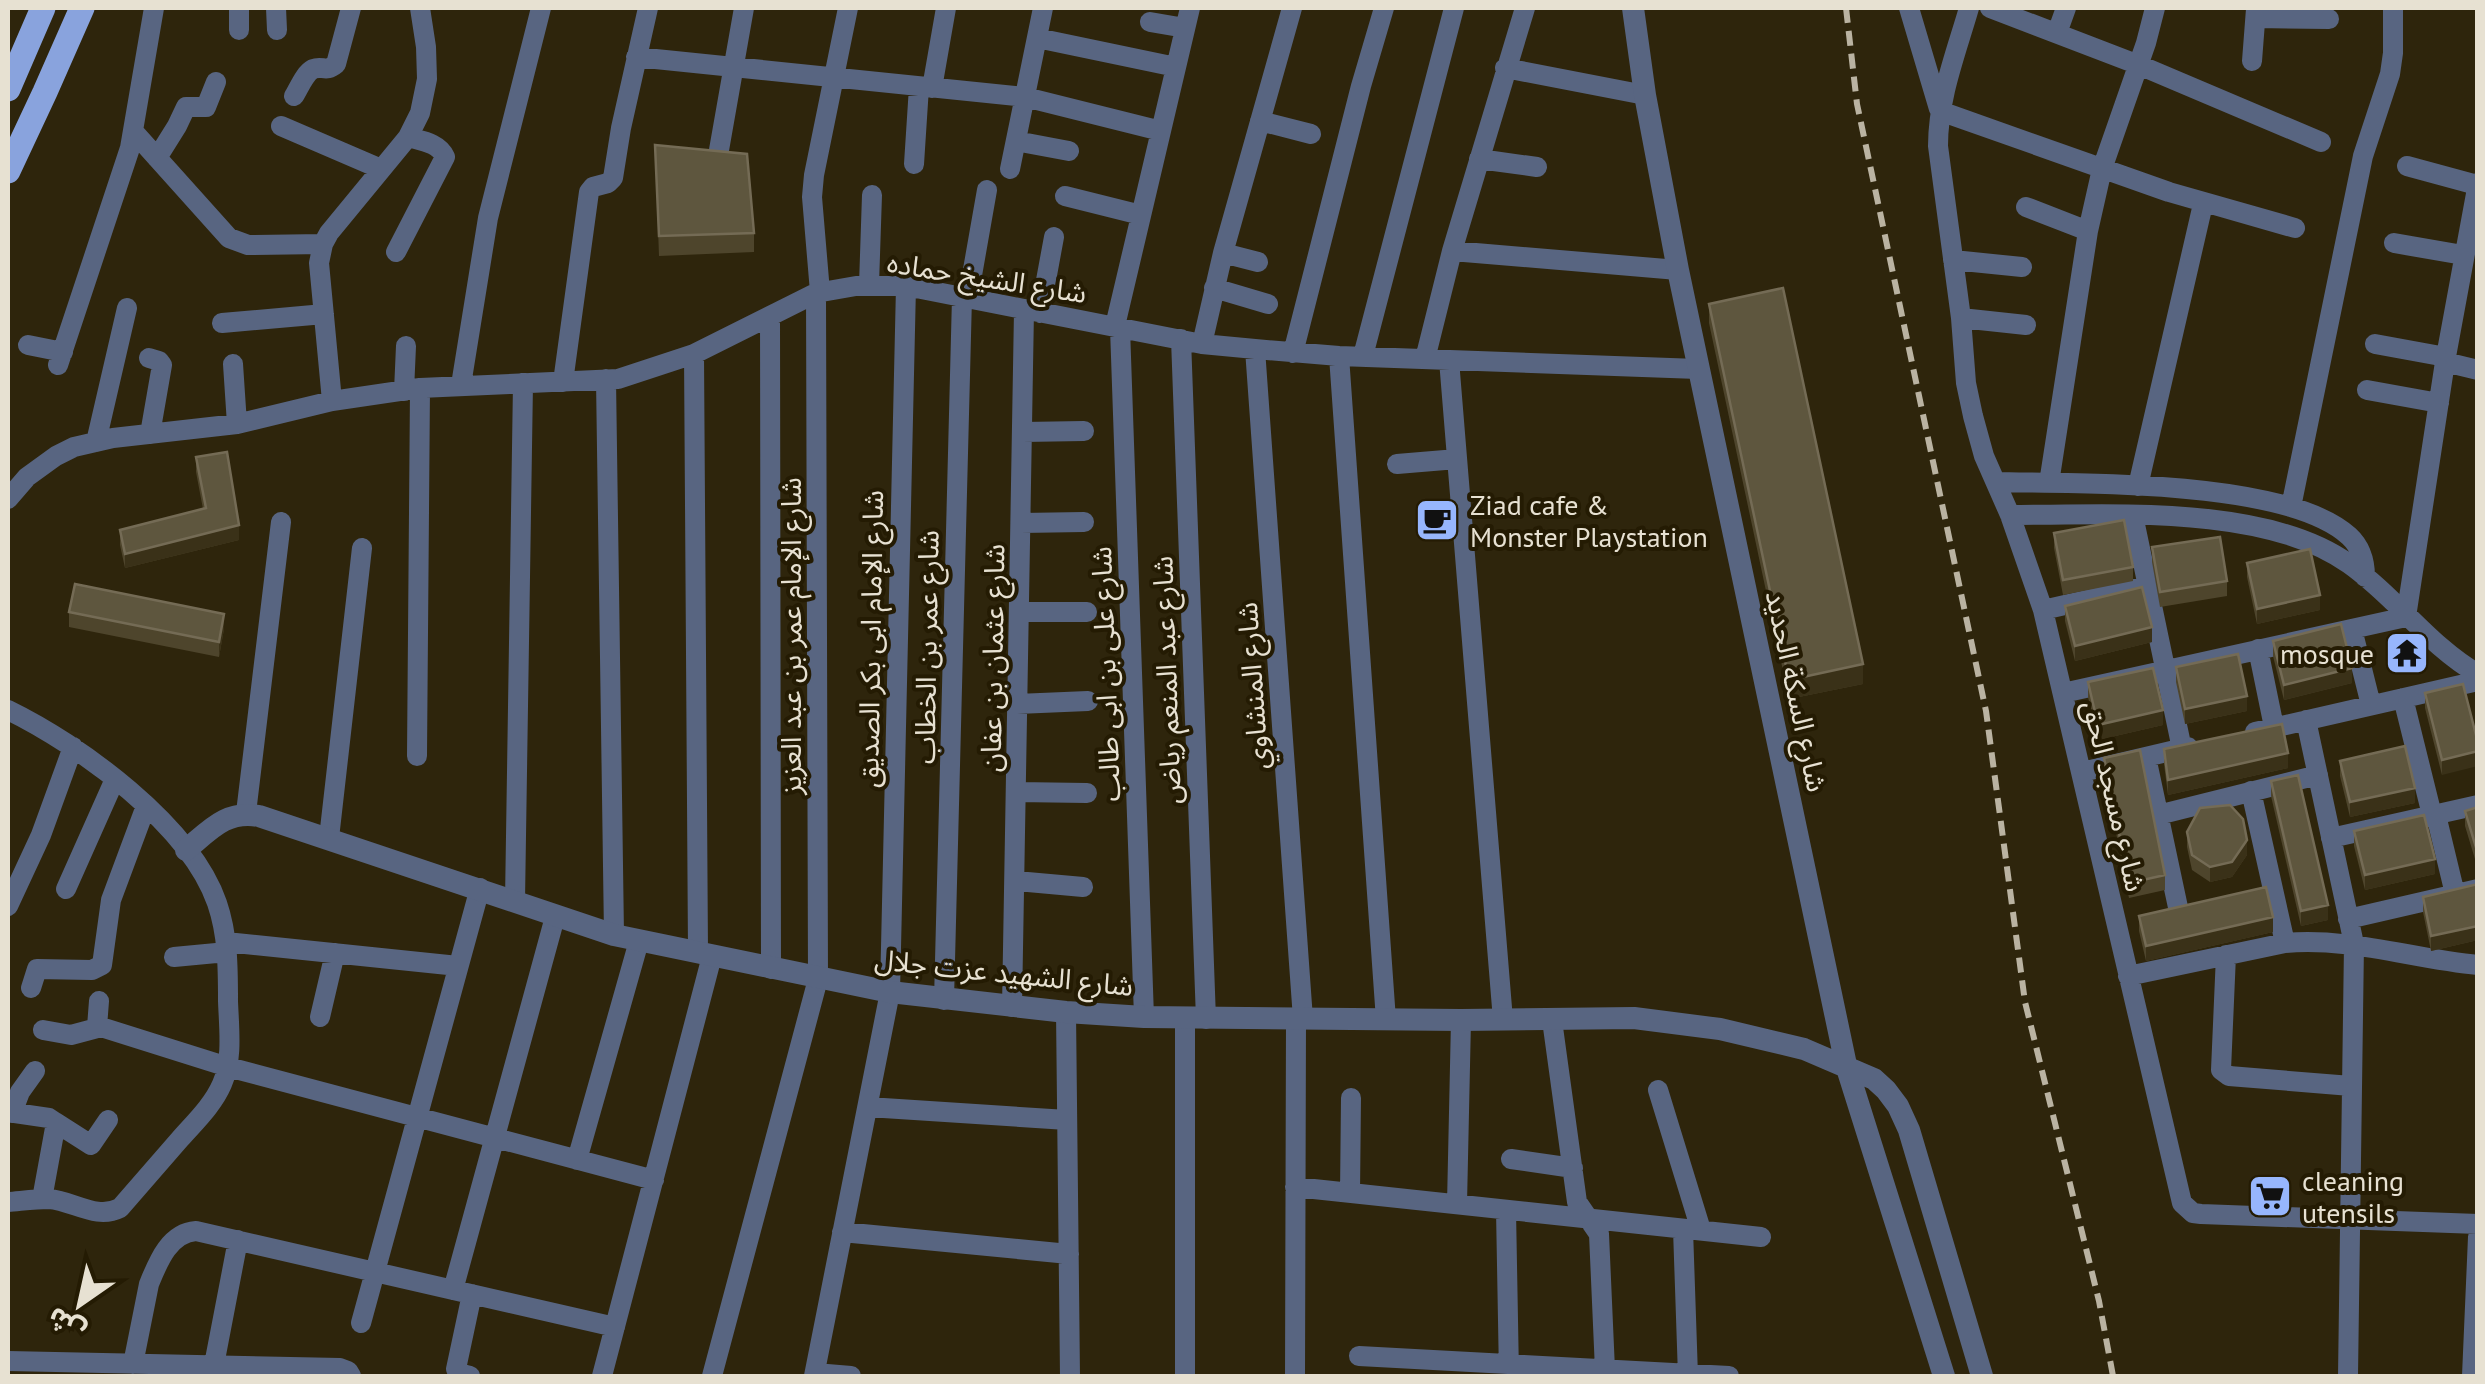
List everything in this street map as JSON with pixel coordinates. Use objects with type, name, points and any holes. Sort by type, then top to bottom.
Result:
[{"type":"main road","points":[[8,88],[43,8]]},
{"type":"main road","points":[[8,171],[82,8]]},
{"type":"street","points":[[28,345],[60,358],[134,132],[154,8]]},
{"type":"street","points":[[239,8],[240,30]]},
{"type":"street","points":[[276,8],[277,30]]},
{"type":"street","points":[[294,96],[310,72],[328,70],[336,64],[351,8]]},
{"type":"street","points":[[332,401],[319,263],[323,244],[408,137],[420,113],[428,79],[420,8]]},
{"type":"street","points":[[461,385],[488,218],[541,8]]},
{"type":"street","points":[[563,382],[590,192],[613,178],[648,8]]},
{"type":"street","points":[[719,150],[744,8]]},
{"type":"street","name":"شارع الإمام عمر بن عبد العزيز","points":[[712,1376],[818,978],[818,292],[812,197],[815,164],[848,8]]},
{"type":"street","points":[[914,164],[926,88],[946,8]]},
{"type":"street","points":[[1010,169],[1043,8]]},
{"type":"street","name":"شارع عبد المنعم رياض","points":[[1185,1376],[1195,1018],[1191,342],[1214,288],[1292,8]]},
{"type":"street","points":[[1293,353],[1384,8]]},
{"type":"street","points":[[1363,356],[1454,8]]},
{"type":"street","points":[[1425,359],[1452,250],[1525,8]]},
{"type":"street","name":"شارع السكة الحديد","points":[[1634,8],[1644,95],[1678,270],[1846,1066],[1944,1376]]},
{"type":"street","points":[[1909,8],[1940,110]]},
{"type":"street","points":[[1940,110],[1969,8]]},
{"type":"street","points":[[1990,8],[2321,142]]},
{"type":"street","points":[[2057,33],[2066,8]]},
{"type":"street","points":[[2049,483],[2088,231],[2102,168],[2155,8]]},
{"type":"street","points":[[2291,507],[2360,166],[2390,74],[2394,8]]},
{"type":"street","points":[[2252,61],[2256,13],[2329,20]]},
{"type":"street","points":[[1150,22],[1188,18]]},
{"type":"street","name":"شارع على بن ابى طالب","points":[[1144,1017],[1118,327],[1188,18]]},
{"type":"street","points":[[1037,38],[1176,67]]},
{"type":"street","points":[[636,57],[1025,98],[1161,131]]},
{"type":"street","points":[[1505,68],[1644,95]]},
{"type":"street","points":[[157,158],[186,107],[206,107],[216,82]]},
{"type":"street","points":[[1940,110],[2203,204],[2295,228]]},
{"type":"street","name":"شارع مسجد الحق","points":[[1940,110],[1938,146],[1973,416],[1984,456],[2010,514],[2043,610],[2082,772],[2125,925],[2128,976],[2179,1196],[2187,1209],[2201,1214],[2478,1224]]},
{"type":"street","points":[[1260,121],[1311,134]]},
{"type":"street","points":[[281,126],[381,169]]},
{"type":"street","points":[[134,132],[221,231],[238,242],[258,246],[323,244]]},
{"type":"street","points":[[396,252],[445,157],[440,148],[408,137]]},
{"type":"street","points":[[1016,141],[1068,151]]},
{"type":"street","points":[[1479,159],[1538,167]]},
{"type":"street","points":[[2406,616],[2476,193],[2407,166]]},
{"type":"street","name":"شارع عمر بن الخطاب","points":[[944,1000],[965,297],[987,190]]},
{"type":"street","points":[[869,285],[872,196]]},
{"type":"street","points":[[1065,196],[1141,215]]},
{"type":"street","points":[[2138,486],[2203,204]]},
{"type":"street","points":[[2026,207],[2088,231]]},
{"type":"street","name":"شارع عثمان بن عفان","points":[[1012,1007],[1022,432],[1032,311],[1054,237]]},
{"type":"street","points":[[2394,243],[2464,255]]},
{"type":"street","points":[[1452,250],[1678,270]]},
{"type":"street","points":[[1223,253],[1258,262]]},
{"type":"street","points":[[1953,260],[2022,267]]},
{"type":"street","name":"شارع الشيخ حماده","points":[[8,499],[40,466],[74,448],[96,442],[238,424],[332,401],[412,389],[563,382],[633,374],[694,354],[818,292],[869,285],[906,286],[1191,342],[1293,353],[1698,369]]},
{"type":"street","name":"شارع الإمام ابى بكر الصديق","points":[[814,1375],[890,992],[906,286]]},
{"type":"street","points":[[1214,288],[1268,304]]},
{"type":"street","points":[[96,442],[127,308]]},
{"type":"street","points":[[222,324],[324,314]]},
{"type":"street","points":[[770,316],[771,969]]},
{"type":"street","points":[[1960,318],[2026,325]]},
{"type":"street","points":[[2375,344],[2478,370]]},
{"type":"street","points":[[406,346],[412,389],[417,756]]},
{"type":"street","name":"شارع المنشاوي","points":[[1255,349],[1300,1020],[1295,1376]]},
{"type":"street","points":[[602,1376],[654,1180],[705,954],[694,354]]},
{"type":"street","points":[[1338,356],[1386,1020]]},
{"type":"street","points":[[149,358],[162,364],[150,434]]},
{"type":"street","points":[[1449,360],[1503,1020]]},
{"type":"street","points":[[233,364],[238,424]]},
{"type":"street","points":[[606,379],[614,935]]},
{"type":"street","points":[[515,901],[523,383]]},
{"type":"street","points":[[2367,390],[2439,404]]},
{"type":"street","points":[[1022,432],[1084,431]]},
{"type":"street","points":[[1397,464],[1457,459]]},
{"type":"street","points":[[1996,482],[2138,486],[2215,493],[2291,507],[2323,518],[2351,537],[2362,555],[2365,577]]},
{"type":"street","points":[[2010,514],[2195,518],[2256,527],[2315,545],[2350,564],[2461,664],[2476,684],[2237,736]]},
{"type":"street","points":[[2082,772],[2191,747],[2165,670],[2133,515]]},
{"type":"street","points":[[186,850],[224,819],[246,813],[281,522]]},
{"type":"street","points":[[1021,523],[1084,522]]},
{"type":"street","points":[[329,838],[362,548]]},
{"type":"street","points":[[2043,610],[2148,586]]},
{"type":"street","points":[[1021,612],[1088,612]]},
{"type":"street","points":[[2063,692],[2406,616]]},
{"type":"street","points":[[2352,628],[2370,706]]},
{"type":"street","points":[[2258,649],[2274,727]]},
{"type":"street","points":[[2404,698],[2455,894]]},
{"type":"street","points":[[1017,704],[1088,701]]},
{"type":"street","points":[[8,710],[73,747],[115,779],[146,806],[199,865],[223,922],[227,947],[228,1067],[209,1106],[120,1208],[98,1213],[60,1201],[8,1202]]},
{"type":"street","points":[[2306,720],[2354,944],[2348,1376]]},
{"type":"street","points":[[8,906],[41,834],[73,747]]},
{"type":"street","points":[[2146,757],[2180,912]]},
{"type":"street","points":[[2158,814],[2318,775]]},
{"type":"street","points":[[66,889],[115,779]]},
{"type":"street","points":[[1017,792],[1087,793]]},
{"type":"street","points":[[2251,792],[2264,893],[2285,943]]},
{"type":"street","points":[[31,988],[37,968],[92,970],[102,965],[110,900],[146,806]]},
{"type":"street","points":[[2331,838],[2478,806]]},
{"type":"street","name":"شارع الشهيد عزت جلال","points":[[246,813],[614,935],[890,992],[1144,1017],[1634,1018],[1706,1027],[1804,1048],[1874,1079],[1898,1106],[1909,1130],[1982,1376]]},
{"type":"street","points":[[1016,881],[1083,887]]},
{"type":"street","points":[[361,1323],[480,888]]},
{"type":"street","points":[[2348,919],[2478,889]]},
{"type":"street","points":[[470,1376],[458,1374],[456,1369],[462,1292],[496,1138],[555,916]]},
{"type":"street","points":[[578,1160],[639,941]]},
{"type":"street","points":[[2128,976],[2285,943],[2318,941],[2478,965]]},
{"type":"street","points":[[174,957],[227,947],[458,966]]},
{"type":"street","points":[[320,1017],[335,953]]},
{"type":"street","points":[[2226,955],[2220,1065],[2224,1074],[2352,1086]]},
{"type":"street","points":[[97,1026],[99,1002]]},
{"type":"street","points":[[1066,1012],[1070,1376]]},
{"type":"street","points":[[1457,1204],[1461,1020]]},
{"type":"street","points":[[1552,1020],[1577,1202],[1598,1234],[1605,1370]]},
{"type":"street","points":[[43,1030],[66,1043],[75,1034],[97,1026],[228,1067],[654,1180]]},
{"type":"street","points":[[35,1071],[10,1113],[48,1118],[91,1145],[108,1120]]},
{"type":"street","points":[[1658,1090],[1692,1229],[1688,1376]]},
{"type":"street","points":[[1350,1193],[1351,1098]]},
{"type":"street","points":[[868,1107],[1067,1120]]},
{"type":"street","points":[[42,1199],[55,1122]]},
{"type":"street","points":[[1511,1158],[1573,1168]]},
{"type":"street","points":[[1296,1187],[1761,1237]]},
{"type":"street","points":[[1506,1210],[1508,1370]]},
{"type":"street","points":[[133,1364],[150,1284],[160,1261],[173,1240],[196,1231],[615,1326]]},
{"type":"street","points":[[842,1232],[1069,1254]]},
{"type":"street","points":[[2472,1376],[2478,1237]]},
{"type":"street","points":[[214,1365],[238,1240]]},
{"type":"street","points":[[1358,1356],[1508,1370],[1728,1376]]},
{"type":"street","points":[[8,1361],[133,1364],[155,1371],[214,1365],[239,1371],[340,1368],[349,1374]]},
{"type":"street","points":[[814,1375],[850,1376]]},
{"type":"building","points":[[655,145],[747,154],[754,233],[659,236]]},
{"type":"building","points":[[1783,288],[1863,664],[1789,680],[1709,304]]},
{"type":"building","points":[[227,452],[239,525],[125,554],[120,530],[206,508],[196,457]]},
{"type":"building","points":[[2124,520],[2133,567],[2063,580],[2054,533]]},
{"type":"building","points":[[2220,537],[2227,581],[2160,592],[2152,547]]},
{"type":"building","points":[[2310,549],[2320,595],[2257,609],[2247,563]]},
{"type":"building","points":[[75,584],[224,614],[219,642],[69,612]]},
{"type":"building","points":[[2142,587],[2152,627],[2075,646],[2065,606]]},
{"type":"building","points":[[2341,624],[2352,668],[2284,685],[2273,641]]},
{"type":"building","points":[[2238,654],[2247,696],[2185,709],[2176,667]]},
{"type":"building","points":[[2153,668],[2163,710],[2098,725],[2088,682]]},
{"type":"building","points":[[2463,684],[2478,751],[2442,760],[2425,693]]},
{"type":"building","points":[[2282,724],[2288,753],[2168,780],[2164,749]]},
{"type":"building","points":[[2405,746],[2415,788],[2350,802],[2340,761]]},
{"type":"building","points":[[2140,750],[2165,875],[2129,883],[2104,758]]},
{"type":"building","points":[[2298,775],[2328,905],[2301,911],[2271,781]]},
{"type":"building","points":[[2230,805],[2243,819],[2247,840],[2232,862],[2210,867],[2192,855],[2187,832],[2200,808]]},
{"type":"building","points":[[2478,807],[2478,854],[2465,811]]},
{"type":"building","points":[[2424,815],[2435,859],[2365,875],[2354,831]]},
{"type":"building","points":[[2478,884],[2478,926],[2431,936],[2423,897]]},
{"type":"building","points":[[2266,887],[2273,917],[2146,946],[2139,916]]},
{"type":"railway","points":[[1846,8],[1857,104],[1986,711],[2025,1002],[2099,1301],[2113,1376]]},
{"type":"place","name":"Ziad cafe & Monster Playstation","points":[[1437,520]]},
{"type":"place","name":"mosque","points":[[2407,653]]},
{"type":"place","name":"cleaning utensils","points":[[2270,1196]]}]
